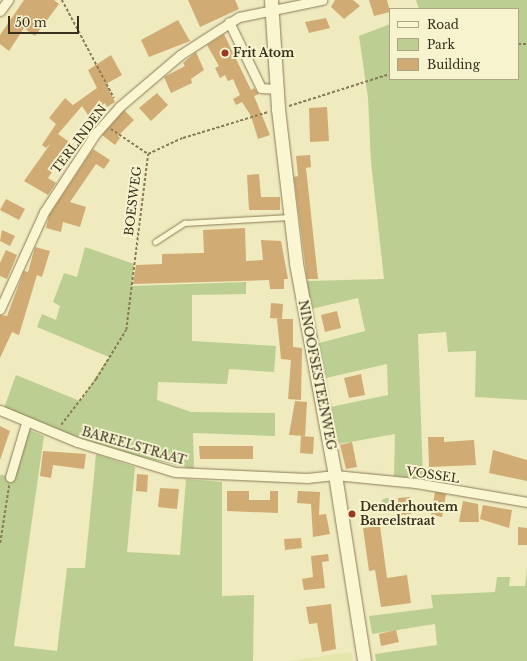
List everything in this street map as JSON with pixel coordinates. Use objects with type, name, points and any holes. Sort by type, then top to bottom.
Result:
[{"type":"street","points":[[0,11],[8,0]]},
{"type":"street","name":"TERLINDEN","points":[[0,309],[44,212],[103,124],[119,107],[180,54],[229,22],[247,13],[272,5],[322,0]]},
{"type":"street","name":"NINOOFSESTEENWEG","points":[[272,5],[276,89],[290,217],[335,475],[364,661]]},
{"type":"street","points":[[229,22],[261,88],[276,89]]},
{"type":"street","name":"BAREELSTRAAT","points":[[0,410],[26,423],[54,434],[175,472],[307,478],[335,475]]},
{"type":"street","points":[[10,477],[26,423]]},
{"type":"street","name":"VOSSEL","points":[[335,475],[527,502]]},
{"type":"lane","points":[[155,242],[184,223],[290,217]]},
{"type":"path","points":[[62,0],[119,107]]},
{"type":"path","name":"BOESWEG","points":[[54,434],[96,379],[126,330],[148,154],[183,138],[389,74]]},
{"type":"path","points":[[103,124],[148,154]]},
{"type":"path","points":[[0,543],[10,477]]},
{"type":"green space","points":[[416,0],[527,0],[527,400],[475,397],[476,351],[448,352],[446,332],[418,334],[423,479],[394,476],[395,434],[339,444],[330,407],[388,395],[387,364],[326,378],[319,343],[365,331],[358,298],[311,309],[307,281],[384,279],[371,162],[368,98],[359,36],[389,24],[389,80],[519,80],[519,8],[419,8]]},
{"type":"green space","points":[[85,247],[134,264],[132,286],[246,282],[246,294],[192,295],[192,341],[276,346],[274,372],[229,369],[227,384],[158,382],[157,400],[191,412],[275,413],[275,436],[193,433],[194,469],[111,450],[4,408],[16,375],[80,401],[109,357],[37,327],[42,314],[56,320],[60,306],[53,302],[64,273],[77,277]]},
{"type":"green space","points":[[27,429],[44,436],[14,646],[57,651],[67,568],[85,568],[96,454],[135,467],[127,552],[180,555],[186,479],[222,482],[222,596],[254,595],[253,661],[0,661],[0,475],[12,476]]},
{"type":"green space","points":[[385,498],[389,498],[393,504],[389,510],[385,510],[381,506],[381,502]]},
{"type":"green space","points":[[527,568],[527,661],[376,661],[375,654],[437,645],[435,624],[372,634],[369,616],[433,608],[431,595],[495,592],[497,577],[510,577],[509,586],[525,586]]},
{"type":"green space","points":[[351,652],[353,661],[289,661]]},
{"type":"building","points":[[24,0],[54,0],[59,4],[35,36],[24,28],[9,51],[0,44],[0,35]]},
{"type":"building","points":[[188,0],[235,0],[239,9],[200,27]]},
{"type":"building","points":[[335,0],[353,0],[360,6],[344,19],[331,7]]},
{"type":"building","points":[[369,0],[387,0],[389,12],[374,16]]},
{"type":"building","points":[[326,18],[330,28],[309,33],[305,22]]},
{"type":"building","points":[[178,20],[190,41],[149,57],[141,40]]},
{"type":"building","points":[[224,34],[251,90],[254,88],[259,94],[254,96],[270,135],[258,139],[251,116],[242,102],[236,105],[233,99],[240,95],[233,79],[228,81],[225,75],[220,78],[215,68],[219,66],[207,45]]},
{"type":"building","points":[[196,52],[204,70],[191,79],[192,83],[171,93],[164,77],[185,66],[183,63]]},
{"type":"building","points":[[111,55],[122,75],[106,84],[115,102],[107,107],[105,103],[88,115],[82,106],[58,134],[78,148],[73,157],[66,152],[48,178],[56,183],[48,195],[24,181],[51,143],[46,148],[42,145],[56,124],[49,118],[65,98],[73,105],[97,88],[88,70]]},
{"type":"building","points":[[157,93],[168,105],[151,121],[139,108]]},
{"type":"building","points":[[327,107],[329,141],[310,142],[309,108]]},
{"type":"building","points":[[124,110],[134,120],[118,136],[120,138],[115,145],[102,135]]},
{"type":"building","points":[[93,149],[110,160],[104,169],[96,164],[70,202],[86,207],[80,227],[63,222],[61,232],[46,228],[49,215]]},
{"type":"building","points":[[310,155],[311,167],[306,168],[318,279],[307,279],[294,177],[298,176],[296,156]]},
{"type":"building","points":[[259,174],[261,197],[280,197],[280,210],[249,210],[247,175]]},
{"type":"building","points":[[6,199],[25,209],[19,220],[0,210]]},
{"type":"building","points":[[245,228],[246,261],[263,260],[261,240],[281,241],[288,279],[284,279],[284,289],[270,289],[269,280],[133,284],[136,265],[162,264],[162,254],[204,253],[203,230]]},
{"type":"building","points":[[2,230],[15,236],[10,246],[0,241]]},
{"type":"building","points":[[35,247],[50,251],[42,277],[37,275],[19,335],[12,332],[0,358],[0,315],[7,316],[24,271],[28,272]]},
{"type":"building","points":[[6,250],[17,255],[7,279],[0,276],[0,263]]},
{"type":"building","points":[[271,303],[283,304],[282,319],[270,318]]},
{"type":"building","points":[[337,311],[341,328],[325,332],[321,315]]},
{"type":"building","points":[[277,319],[293,319],[293,347],[302,348],[301,400],[288,399],[291,360],[281,359]]},
{"type":"building","points":[[361,374],[365,395],[349,398],[344,378]]},
{"type":"building","points":[[295,401],[307,402],[305,436],[289,435]]},
{"type":"building","points":[[0,426],[10,431],[0,460]]},
{"type":"building","points":[[301,436],[314,437],[313,454],[300,453]]},
{"type":"building","points":[[428,437],[444,437],[444,442],[474,440],[476,465],[429,467]]},
{"type":"building","points":[[352,442],[357,467],[346,469],[340,445]]},
{"type":"building","points":[[199,446],[253,446],[253,459],[200,459]]},
{"type":"building","points":[[493,450],[527,460],[527,481],[489,473]]},
{"type":"building","points":[[43,451],[86,454],[84,469],[53,465],[51,478],[40,476]]},
{"type":"building","points":[[137,474],[148,475],[147,492],[136,491]]},
{"type":"building","points":[[160,488],[179,489],[177,509],[158,507]]},
{"type":"building","points":[[227,491],[249,491],[249,500],[270,500],[270,491],[278,491],[278,513],[227,511]]},
{"type":"building","points":[[298,491],[320,492],[319,515],[326,514],[330,534],[313,537],[311,504],[297,503]]},
{"type":"building","points":[[435,492],[446,494],[442,517],[431,515]]},
{"type":"building","points":[[410,497],[411,514],[399,515],[398,498]]},
{"type":"building","points":[[463,501],[478,504],[479,522],[459,522]]},
{"type":"building","points":[[483,505],[512,510],[509,528],[480,519]]},
{"type":"building","points":[[380,526],[387,578],[407,575],[411,603],[381,607],[375,570],[369,571],[363,528]]},
{"type":"building","points":[[518,527],[527,528],[527,545],[518,545]]},
{"type":"building","points":[[301,538],[302,548],[285,550],[284,539]]},
{"type":"building","points":[[328,554],[329,561],[322,562],[325,588],[304,590],[302,579],[313,577],[311,556]]},
{"type":"building","points":[[331,604],[336,649],[322,652],[317,623],[309,624],[306,607]]},
{"type":"building","points":[[396,630],[399,642],[381,646],[379,634]]},
{"type":"place","name":"Frit Atom","points":[[225,53]]},
{"type":"place","name":"Denderhoutem Bareelstraat","points":[[352,514]]}]
